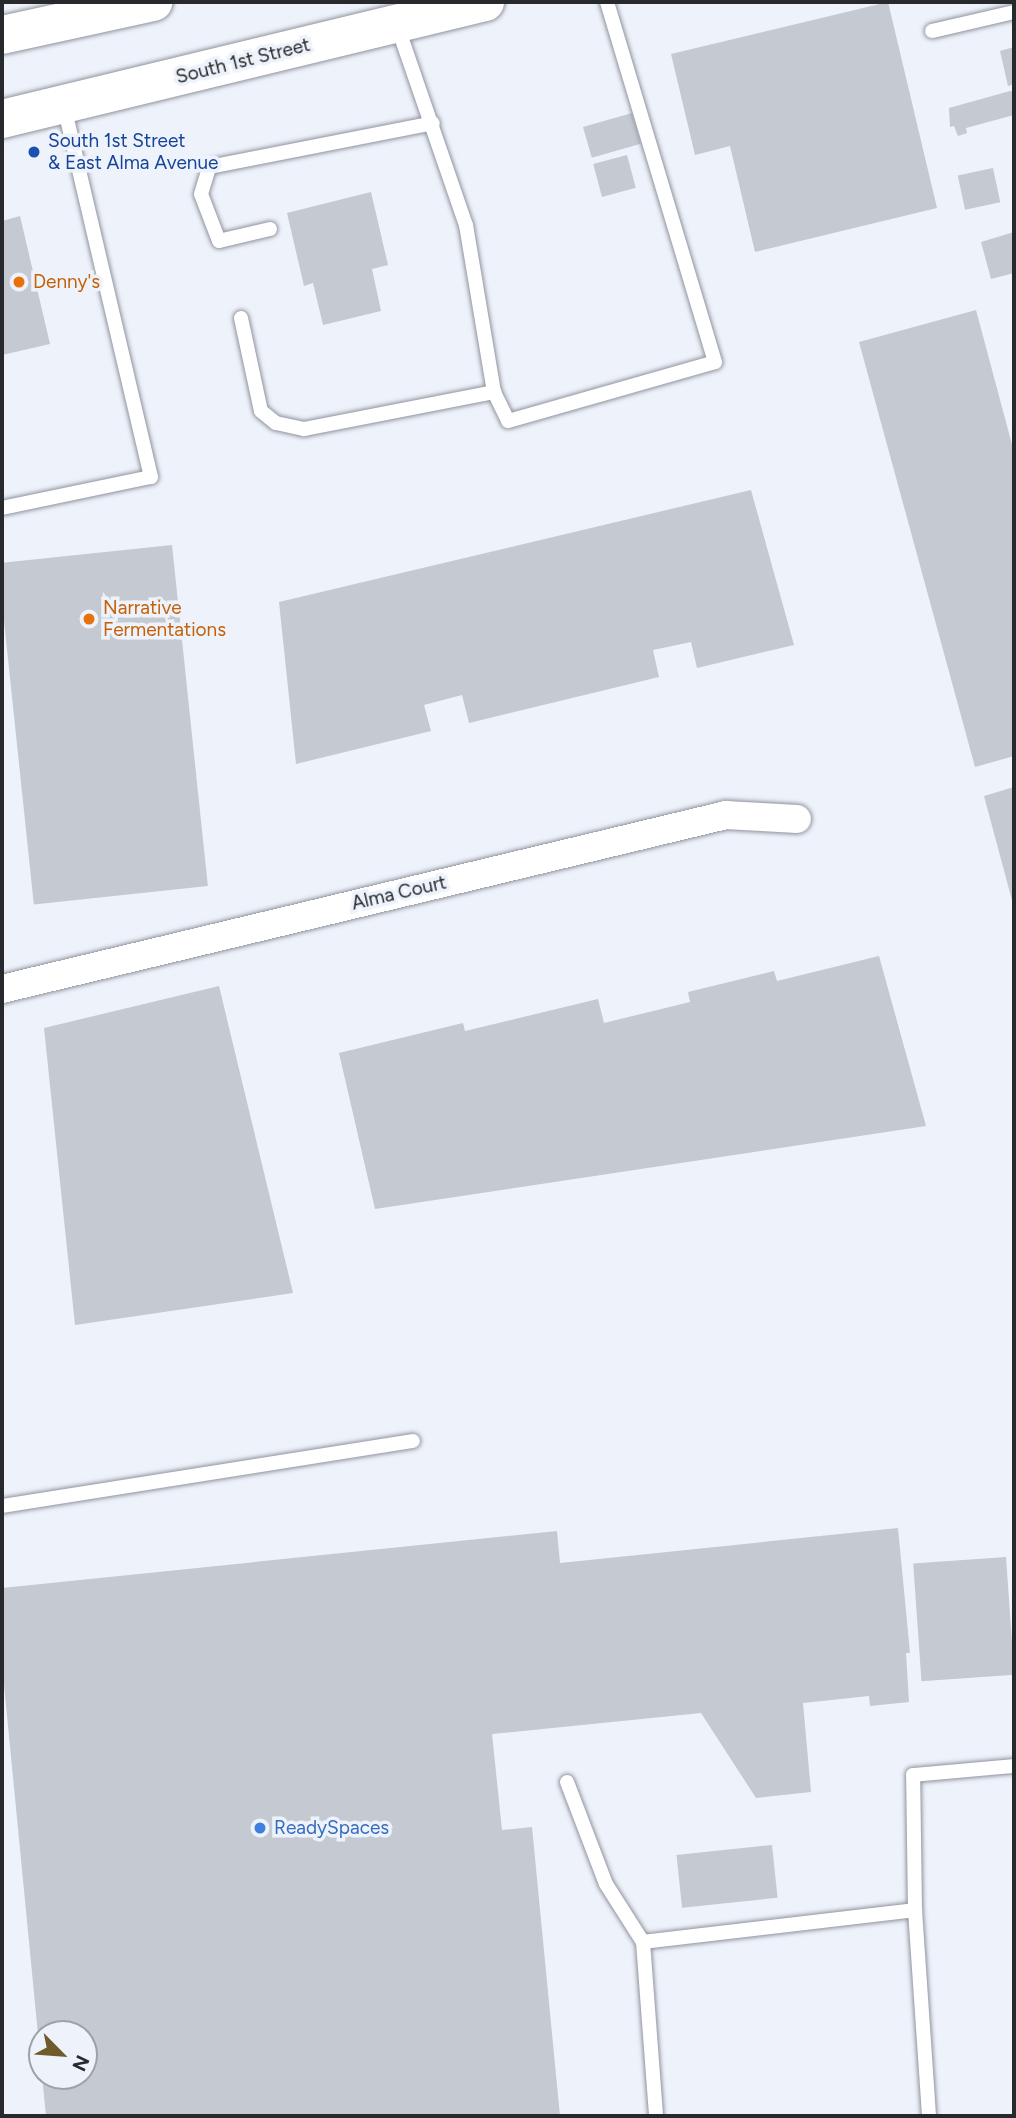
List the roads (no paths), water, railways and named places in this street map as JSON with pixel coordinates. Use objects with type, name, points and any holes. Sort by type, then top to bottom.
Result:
[{"type":"main road","name":"South 1st Street","points":[[2,119],[485,2]]},
{"type":"main road","points":[[2,35],[136,4]]},
{"type":"street","name":"Alma Court","points":[[2,989],[726,815],[797,819]]},
{"type":"lane","points":[[397,23],[466,225],[494,392],[508,421],[715,362],[607,2]]},
{"type":"lane","points":[[932,31],[1014,12]]},
{"type":"lane","points":[[2,508],[151,477],[64,105]]},
{"type":"lane","points":[[270,229],[219,241],[201,194],[209,167],[433,123]]},
{"type":"lane","points":[[241,318],[261,411],[276,423],[304,429],[494,392]]},
{"type":"lane","points":[[2,1506],[413,1441]]},
{"type":"lane","points":[[929,2116],[915,1910],[913,1775],[1014,1766]]},
{"type":"lane","points":[[567,1782],[606,1884],[643,1942],[656,2116]]},
{"type":"lane","points":[[643,1942],[915,1910]]},
{"type":"place","name":"South 1st Street & East Alma Avenue","points":[[34,152]]},
{"type":"place","name":"Denny's","points":[[19,282]]},
{"type":"place","name":"Narrative Fermentations","points":[[89,619]]},
{"type":"place","name":"ReadySpaces","points":[[260,1828]]}]
